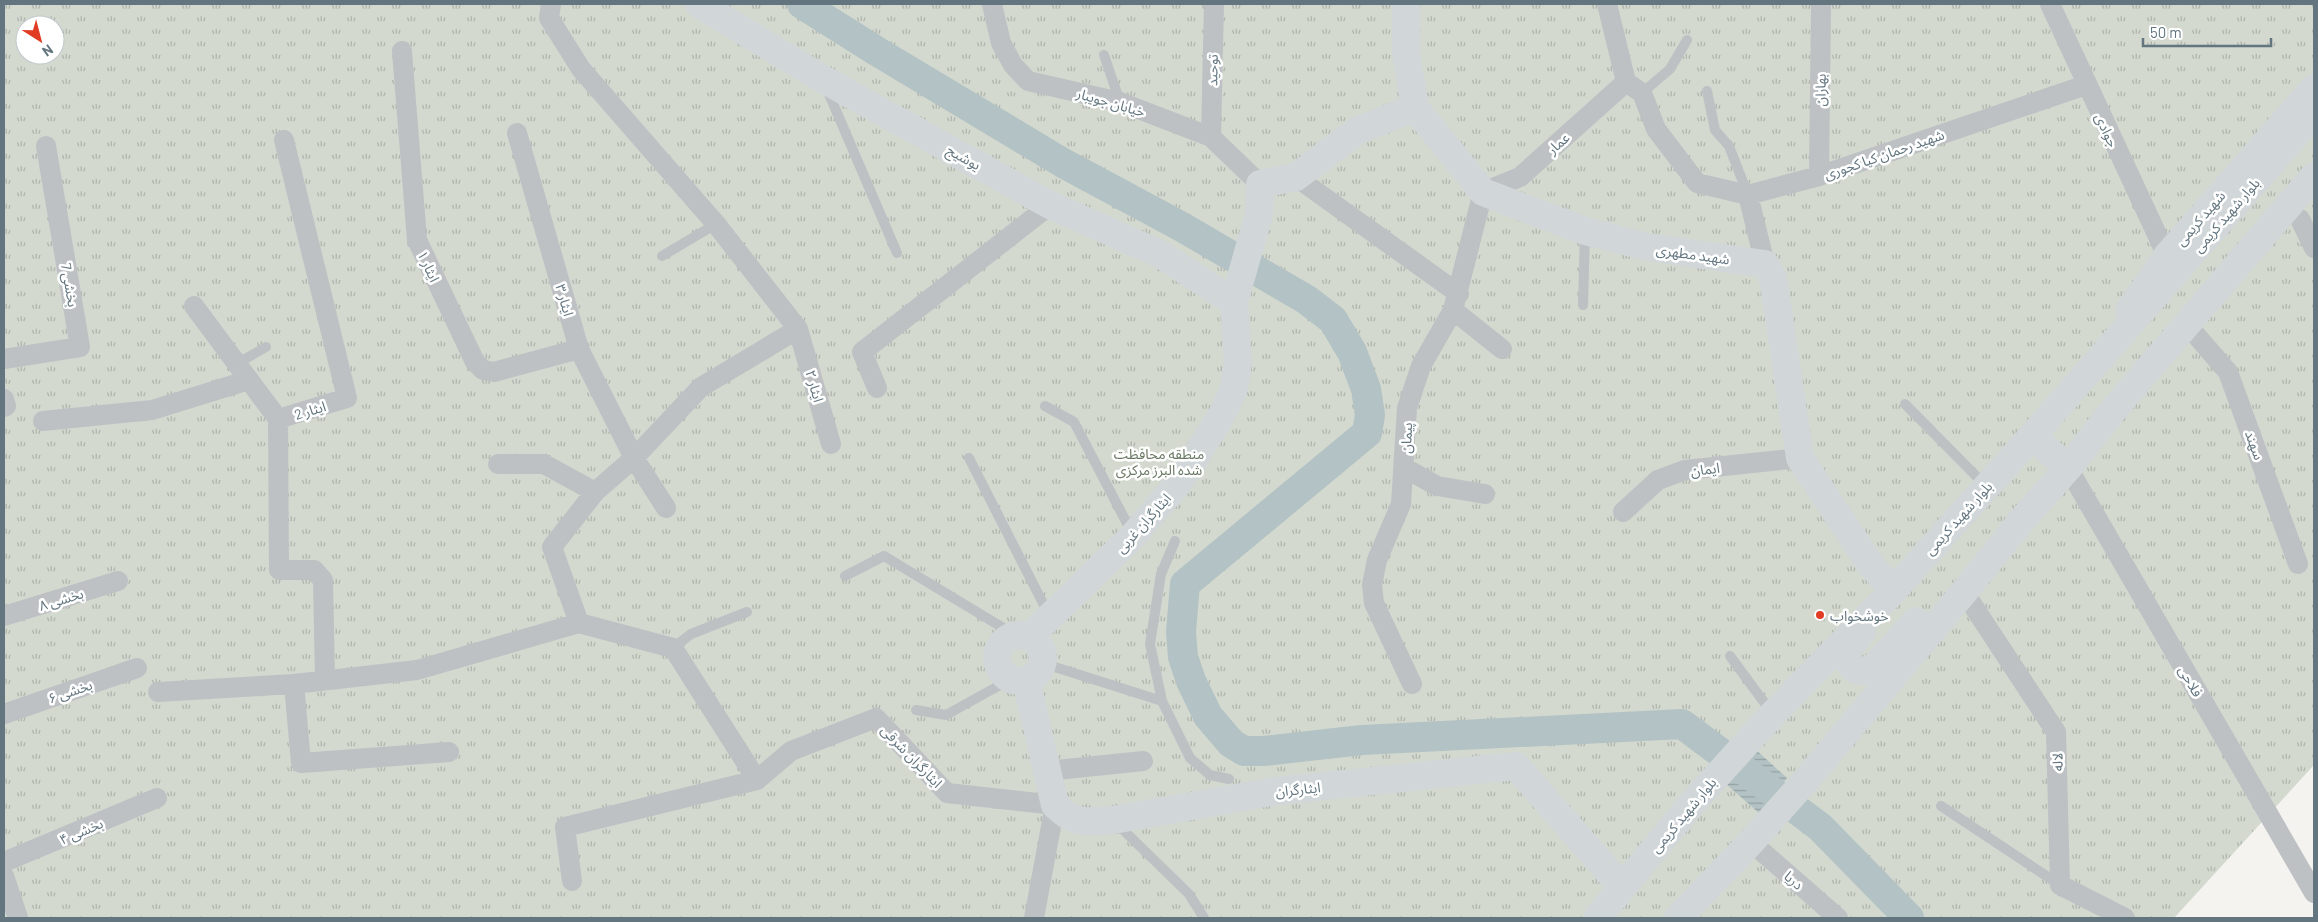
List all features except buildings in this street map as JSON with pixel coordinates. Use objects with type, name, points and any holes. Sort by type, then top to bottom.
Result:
[{"type":"street","points":[[551,4],[549,18],[581,69],[716,224],[798,329],[701,387],[634,458],[595,492],[552,548],[579,623]]},
{"type":"street","name":"یوشیج","points":[[699,4],[822,79],[1050,205],[1160,254],[1235,298]]},
{"type":"street","name":"خیابان جویبار","points":[[992,4],[1001,43],[1013,65],[1028,81],[1120,102],[1211,137],[1260,184]]},
{"type":"street","name":"توحید","points":[[1211,137],[1214,4]]},
{"type":"street","points":[[1406,4],[1406,53],[1415,108],[1483,192]]},
{"type":"street","points":[[1607,4],[1634,87],[1656,129],[1697,183],[1748,195],[1765,264],[1773,278],[1800,458],[1870,564],[1894,590],[1847,651],[1847,660],[1852,667],[1860,671],[1869,671],[1977,555],[2002,544]]},
{"type":"street","name":"بهاران","points":[[1819,176],[1821,4]]},
{"type":"street","name":"جوادی","points":[[2050,4],[2167,256]]},
{"type":"street","name":"ایثار ۱","points":[[402,52],[417,240],[475,362],[483,370],[494,372],[579,349]]},
{"type":"street","name":"شهید رحمان کیا کجوری","points":[[1748,195],[1819,176],[2086,85]]},
{"type":"street","name":"عمار","points":[[1483,192],[1520,177],[1634,87]]},
{"type":"street","name":"شهید کریمی","points":[[2081,381],[2167,256],[2314,88]]},
{"type":"street","points":[[1235,298],[1259,214],[1260,184],[1296,178],[1358,130],[1415,108]]},
{"type":"street","name":"بلوار شهید کریمی","points":[[1597,918],[1694,801],[1764,723],[1894,590],[1987,487],[2314,114]]},
{"type":"street","name":"ایثار ۳","points":[[517,133],[579,349],[634,458],[666,508]]},
{"type":"street","name":"ایثار 2","points":[[284,140],[346,398],[278,420],[279,570],[314,570],[323,580],[325,680]]},
{"type":"street","name":"بخشی 7","points":[[4,359],[80,347],[46,146]]},
{"type":"street","points":[[1678,918],[1751,842],[1806,779],[1964,592],[2002,544],[2068,468],[2115,408],[2314,176]]},
{"type":"street","points":[[1296,178],[1456,302],[1502,349]]},
{"type":"street","name":"شهید مطهری","points":[[1483,192],[1585,231],[1648,248],[1765,264]]},
{"type":"street","name":"پیمان","points":[[1412,684],[1374,603],[1372,585],[1377,560],[1401,504],[1405,468],[1407,408],[1421,366],[1456,302],[1483,192]]},
{"type":"street","points":[[877,388],[862,352],[1050,205]]},
{"type":"street","points":[[2115,408],[2218,313],[2307,210]]},
{"type":"street","points":[[2307,210],[2314,248]]},
{"type":"street","name":"ایثارگران غربی","points":[[1022,636],[1050,616],[1133,536],[1180,481],[1220,418],[1233,392],[1238,362],[1235,298]]},
{"type":"street","points":[[194,306],[278,420]]},
{"type":"street","name":"ایثار ۲","points":[[798,329],[831,444]]},
{"type":"street","name":"سهند","points":[[2196,334],[2228,372],[2298,564]]},
{"type":"street","points":[[43,421],[152,410],[249,380]]},
{"type":"street","points":[[4,399],[6,406],[4,407]]},
{"type":"street","points":[[2032,436],[2068,468]]},
{"type":"street","name":"ایمان","points":[[1623,512],[1658,480],[1685,470],[1800,458]]},
{"type":"street","points":[[498,464],[544,464],[595,492]]},
{"type":"street","points":[[1405,468],[1437,486],[1484,494]]},
{"type":"street","name":"فلاحی","points":[[2068,468],[2314,893]]},
{"type":"street","name":"بخشی ۸","points":[[4,616],[118,581]]},
{"type":"street","name":"لاله","points":[[1964,592],[2056,732],[2060,885]]},
{"type":"street","points":[[158,692],[294,684],[417,670],[579,623],[673,648],[757,780],[565,827],[572,881]]},
{"type":"street","points":[[1026,674],[1000,670],[997,655],[1005,640],[1022,636],[1041,648],[1026,674],[1054,805],[1034,918]]},
{"type":"street","name":"بخشی ۶","points":[[4,714],[136,668]]},
{"type":"street","points":[[294,684],[301,763],[449,752]]},
{"type":"street","name":"ایثارگران شرقی","points":[[757,780],[791,751],[876,718],[947,793],[1054,805]]},
{"type":"street","points":[[1047,771],[1143,761]]},
{"type":"street","name":"ایثارگران","points":[[1054,805],[1068,818],[1088,822],[1113,820],[1276,791],[1516,766],[1622,887]]},
{"type":"street","name":"بخشی ۴","points":[[4,862],[157,798]]},
{"type":"street","name":"دریا","points":[[1751,842],[1838,918]]},
{"type":"street","points":[[4,876],[18,918]]},
{"type":"street","points":[[2060,885],[2126,918]]},
{"type":"lane","points":[[1634,87],[1670,69],[1687,40]]},
{"type":"lane","points":[[1104,56],[1120,102]]},
{"type":"lane","points":[[822,79],[897,253]]},
{"type":"lane","points":[[1707,91],[1714,130],[1729,146],[1748,195]]},
{"type":"lane","points":[[662,256],[716,224]]},
{"type":"lane","points":[[1583,305],[1585,231]]},
{"type":"lane","points":[[236,364],[266,347]]},
{"type":"lane","points":[[1905,404],[1987,487]]},
{"type":"lane","points":[[1045,406],[1074,422],[1133,536]]},
{"type":"lane","points":[[969,458],[1050,616]]},
{"type":"lane","points":[[1175,541],[1161,574],[1150,644],[1162,701],[1190,758],[1210,775],[1229,779]]},
{"type":"lane","points":[[845,576],[884,556],[1022,636]]},
{"type":"lane","points":[[673,648],[691,634],[747,612]]},
{"type":"lane","points":[[1730,656],[1764,723]]},
{"type":"lane","points":[[916,710],[946,715],[1026,674],[1162,701]]},
{"type":"lane","points":[[1941,806],[2060,885]]},
{"type":"lane","points":[[1113,820],[1189,894],[1204,918]]},
{"type":"green space","name":"منطقه محافظت شده البرز مرکزی","points":[[4,4],[2314,4],[2314,765],[2174,918],[4,918]]},
{"type":"shaded area","points":[[1755,749],[1787,778],[1759,813],[1726,784]]},
{"type":"waterway","points":[[802,4],[1063,163],[1182,227],[1307,300],[1333,320],[1352,352],[1366,389],[1370,415],[1367,433],[1185,584],[1181,632],[1183,657],[1191,681],[1208,716],[1231,743],[1244,751],[1264,751],[1362,740],[1682,724],[1820,827],[1909,918]]},
{"type":"place","name":"خوشخواب","points":[[1820,615]]}]
